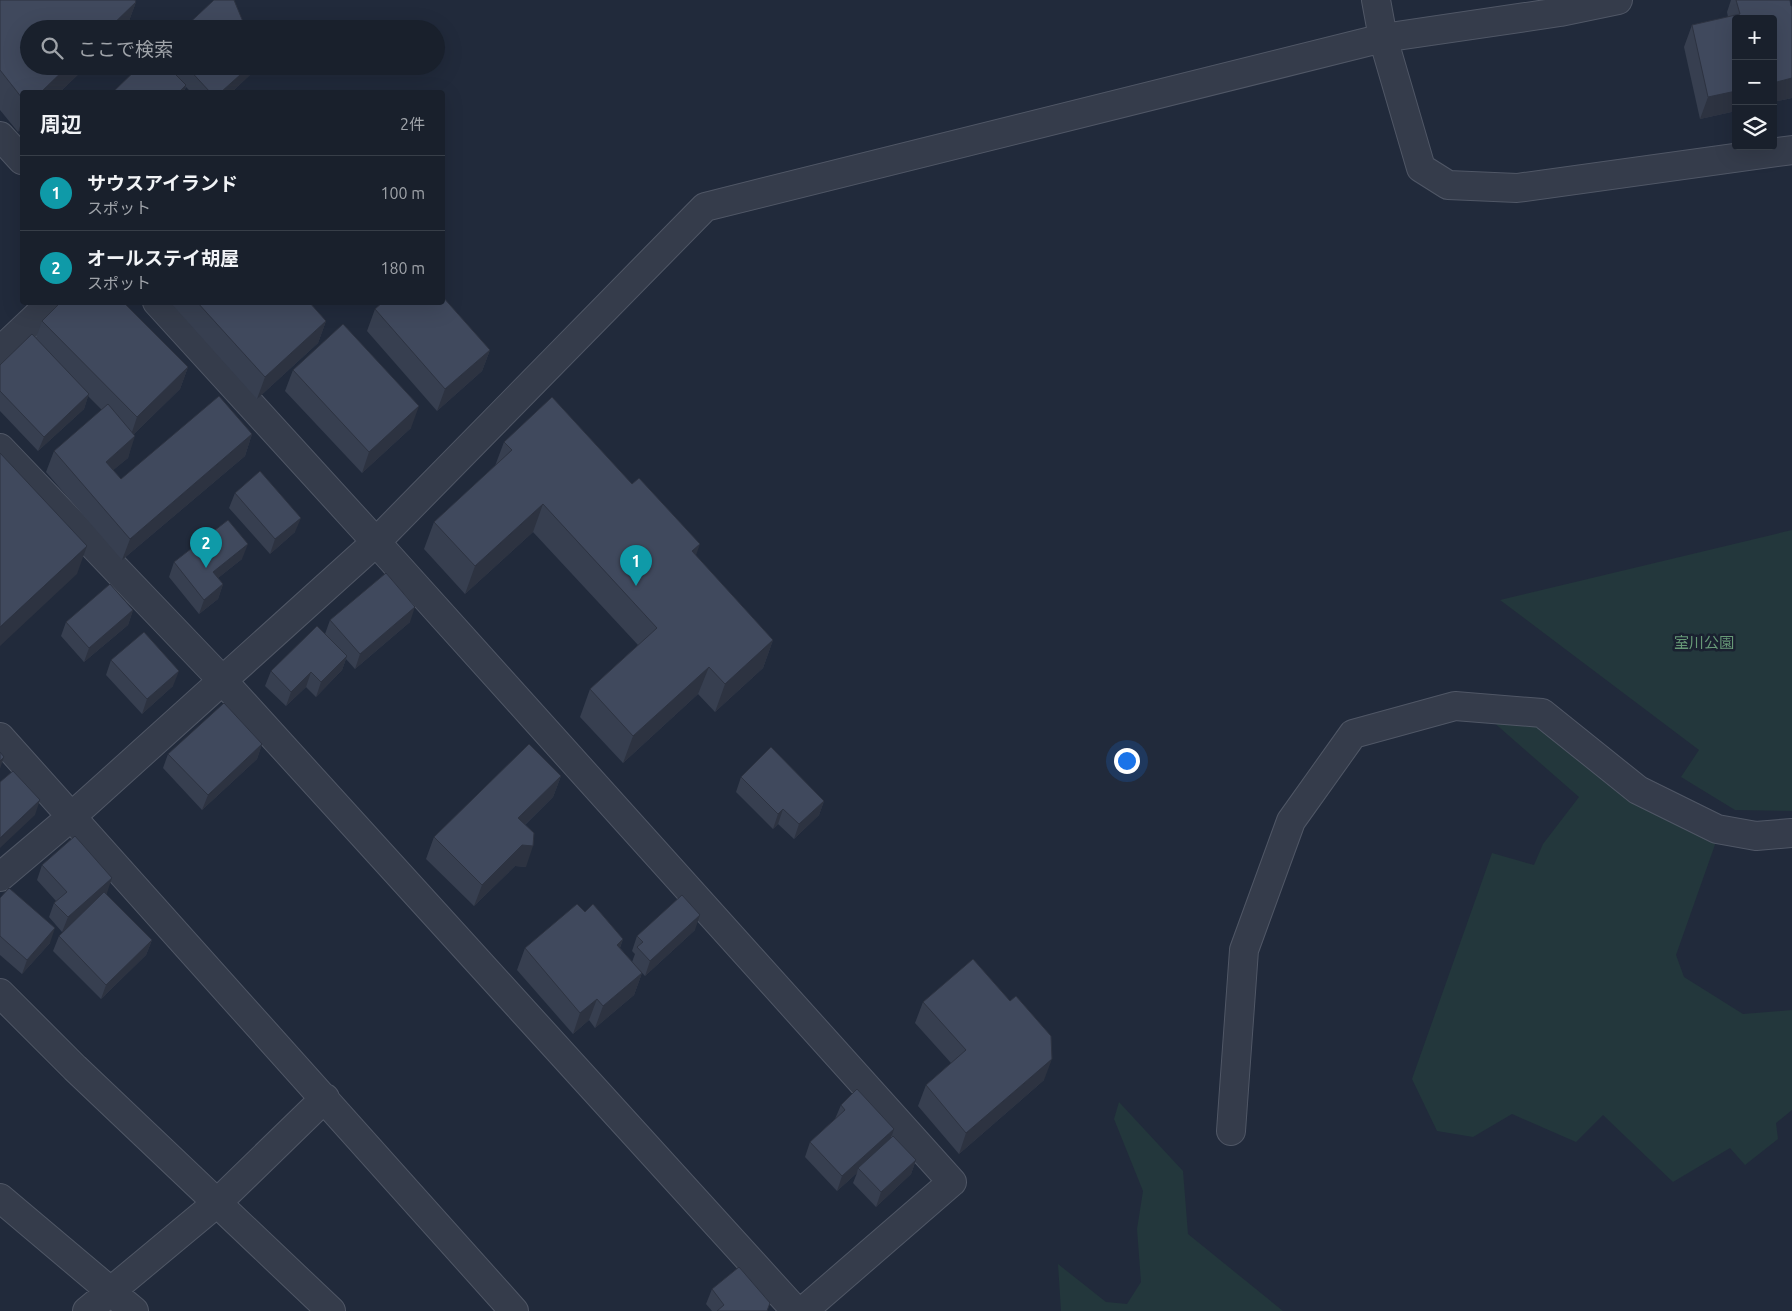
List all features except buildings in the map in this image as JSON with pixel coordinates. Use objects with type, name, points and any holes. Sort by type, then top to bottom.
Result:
[{"type":"street","points":[[1376,0],[1383,38],[1422,168],[1448,185],[1516,188],[1792,150]]},
{"type":"street","points":[[0,877],[71,817],[223,682],[376,542],[705,207],[1383,38],[1560,12],[1618,0]]},
{"type":"street","points":[[0,136],[20,158]]},
{"type":"street","points":[[0,351],[49,305]]},
{"type":"street","points":[[160,305],[376,542],[952,1182],[803,1311]]},
{"type":"street","points":[[0,448],[223,682],[796,1311]]},
{"type":"street","points":[[1231,1131],[1244,950],[1291,821],[1352,734],[1455,706],[1542,713],[1638,790],[1717,829],[1756,836],[1792,833]]},
{"type":"street","points":[[0,737],[326,1098],[514,1311]]},
{"type":"street","points":[[0,994],[75,1068],[331,1311]]},
{"type":"street","points":[[87,1311],[218,1202],[326,1098]]},
{"type":"street","points":[[0,1198],[134,1311]]},
{"type":"green space","name":"室川公園","points":[[1792,530],[1792,811],[1735,810],[1681,777],[1699,750],[1500,600]]},
{"type":"green space","points":[[1491,720],[1534,722],[1717,839],[1676,955],[1684,977],[1743,1014],[1792,1010],[1792,1110],[1776,1123],[1778,1139],[1745,1165],[1730,1148],[1673,1182],[1603,1115],[1576,1142],[1512,1114],[1473,1137],[1437,1131],[1412,1079],[1492,853],[1534,865],[1543,844],[1579,797]]},
{"type":"green space","points":[[1119,1102],[1183,1171],[1188,1234],[1283,1311],[1061,1311],[1058,1264],[1106,1302],[1127,1304],[1141,1282],[1137,1229],[1143,1191],[1114,1119]]},
{"type":"place","name":"オールステイ胡屋","points":[[206,568]]},
{"type":"place","name":"サウスアイランド","points":[[636,586]]}]
